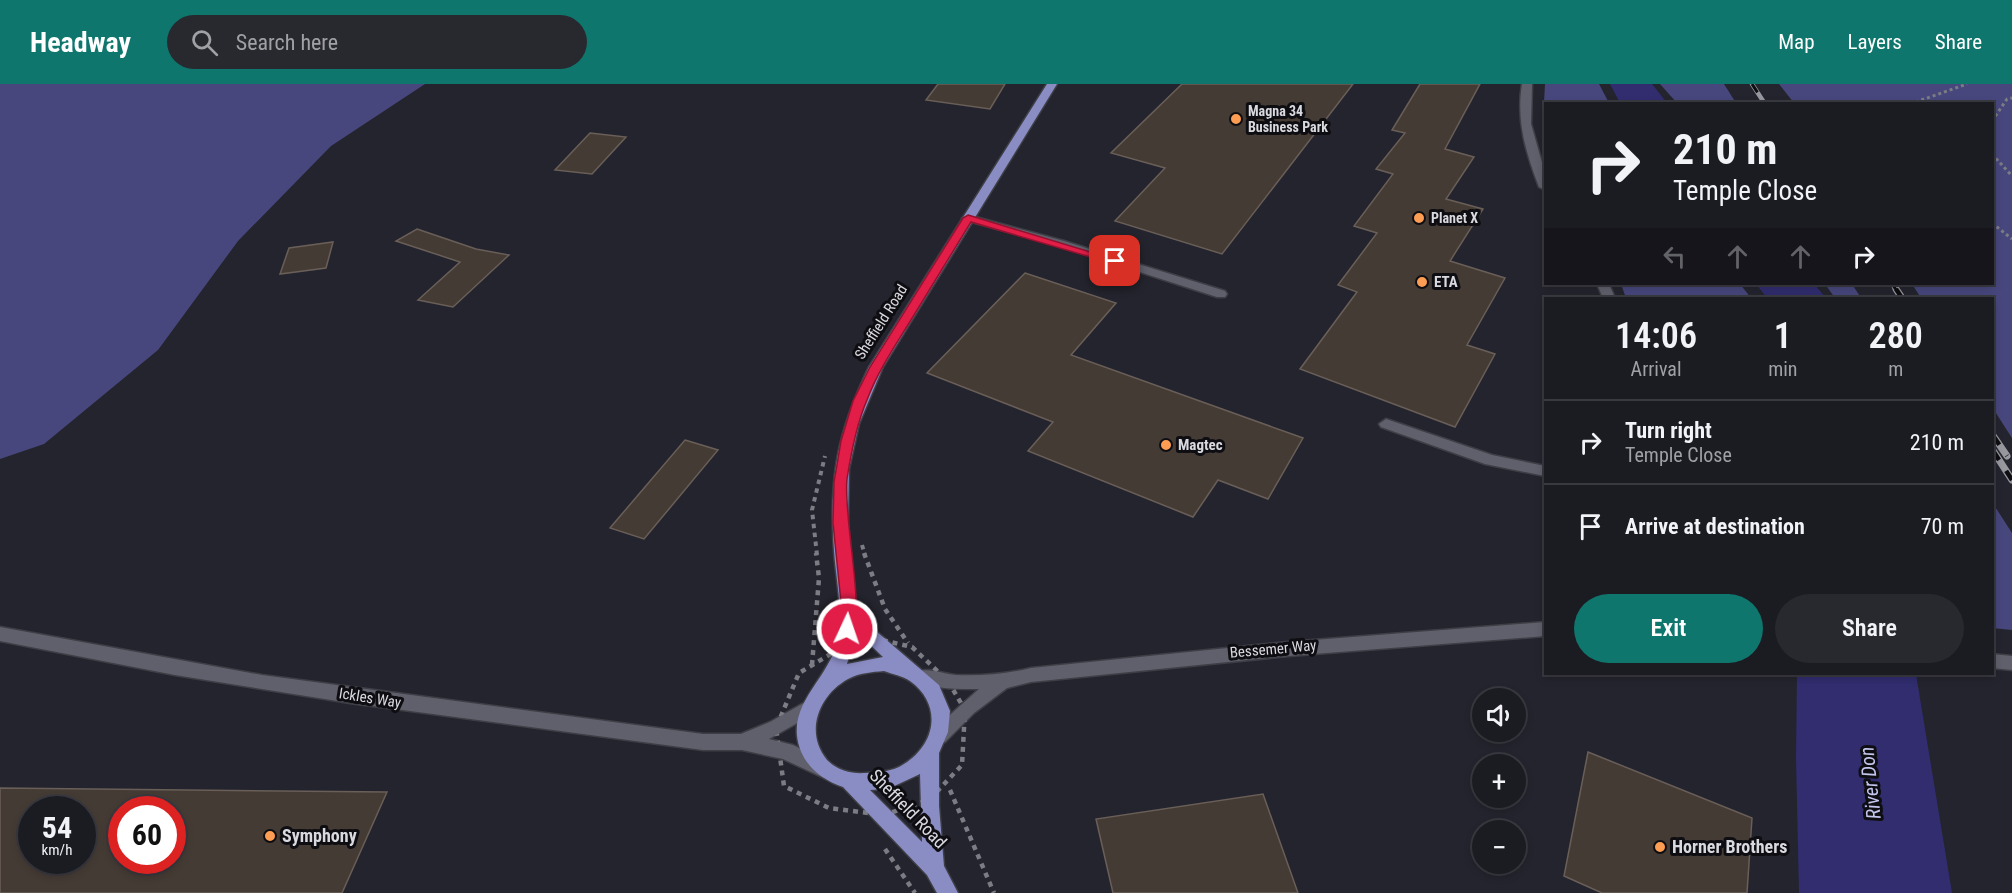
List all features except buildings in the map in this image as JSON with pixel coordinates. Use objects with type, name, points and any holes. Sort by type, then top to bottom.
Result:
[{"type":"main road","name":"Sheffield Road","points":[[819,691],[834,673],[844,646],[849,612],[840,523],[840,482],[847,441],[860,401],[876,367],[1052,84]]},
{"type":"main road","points":[[849,612],[873,638],[917,674],[933,690],[941,707],[942,719],[939,736],[930,754],[914,769],[896,778],[871,784],[849,782],[820,766],[808,747],[805,732],[809,708],[819,691],[830,681],[856,668],[884,664],[917,674]]},
{"type":"main road","name":"Sheffield Road","points":[[930,754],[929,800],[934,868]]},
{"type":"main road","name":"Sheffield Road","points":[[849,782],[875,818],[934,868],[948,893]]},
{"type":"street","points":[[1527,84],[1524,112],[1526,139],[1544,184]]},
{"type":"street","points":[[968,218],[1060,243],[1221,294]]},
{"type":"street","points":[[1386,424],[1490,460],[1544,471]]},
{"type":"street","name":"Bessemer Way","points":[[917,674],[948,681],[1002,682],[1031,675],[1244,651],[1416,636],[1544,629]]},
{"type":"street","name":"Ickles Way","points":[[0,634],[97,655],[409,704],[703,742],[742,742],[786,751],[829,773]]},
{"type":"street","points":[[1994,661],[2012,663]]},
{"type":"street","name":"Bessemer Way","points":[[939,736],[966,710],[1002,682]]},
{"type":"street","name":"Ickles Way","points":[[742,742],[776,728],[809,708]]},
{"type":"path","points":[[1916,102],[1966,84]]},
{"type":"path","points":[[1994,118],[2007,99],[2012,98]]},
{"type":"path","points":[[1994,156],[2012,176]]},
{"type":"path","points":[[1994,226],[2012,239]]},
{"type":"path","points":[[860,539],[873,584],[894,626],[912,647],[948,681],[966,710],[962,765],[929,800],[875,818],[859,812],[829,808],[784,786],[777,750],[776,728],[800,673],[844,646],[873,638],[912,647]]},
{"type":"path","points":[[947,781],[994,893]]},
{"type":"path","points":[[859,812],[875,818]]},
{"type":"path","points":[[879,840],[915,893]]},
{"type":"shaded area","points":[[0,84],[425,84],[331,146],[238,241],[158,350],[44,444],[0,459]]},
{"type":"shaded area","points":[[1545,84],[1599,84],[1608,102],[1544,102]]},
{"type":"shaded area","points":[[1660,84],[1724,84],[1735,102],[1676,102]]},
{"type":"shaded area","points":[[1779,84],[2012,84],[2012,438],[1994,410],[1994,297],[1920,297],[1913,285],[1994,285],[1994,102],[1793,102]]},
{"type":"shaded area","points":[[1544,102],[1544,142],[1542,139]]},
{"type":"shaded area","points":[[1621,285],[1741,285],[1750,297],[1626,297]]},
{"type":"shaded area","points":[[1826,285],[1853,285],[1860,297],[1834,297]]},
{"type":"shaded area","points":[[1994,505],[2012,533],[2012,630],[1994,628]]},
{"type":"water","points":[[1610,84],[1652,84],[1666,102],[1619,102]]},
{"type":"water","points":[[1757,285],[1815,285],[1825,297],[1766,297]]},
{"type":"water","name":"River Don","points":[[1797,675],[1916,675],[1952,893],[1799,893]]},
{"type":"railway","points":[[1752,84],[1764,102]]},
{"type":"railway","points":[[1893,285],[1897,291]]},
{"type":"railway","points":[[1896,289],[1901,297]]},
{"type":"railway","points":[[1994,437],[2007,456]]},
{"type":"railway","points":[[1994,452],[2012,480]]},
{"type":"place","name":"Magna 34 Business Park","points":[[1236,119]]},
{"type":"place","name":"Planet X","points":[[1419,218]]},
{"type":"place","name":"ETA","points":[[1422,282]]},
{"type":"place","name":"Magtec","points":[[1166,445]]},
{"type":"place","name":"Symphony","points":[[270,836]]},
{"type":"place","name":"Horner Brothers","points":[[1660,847]]},
{"type":"route","points":[[847,629],[849,612],[840,523],[840,482],[847,441],[860,401],[876,367],[968,218],[1060,243],[1115,261]]}]
